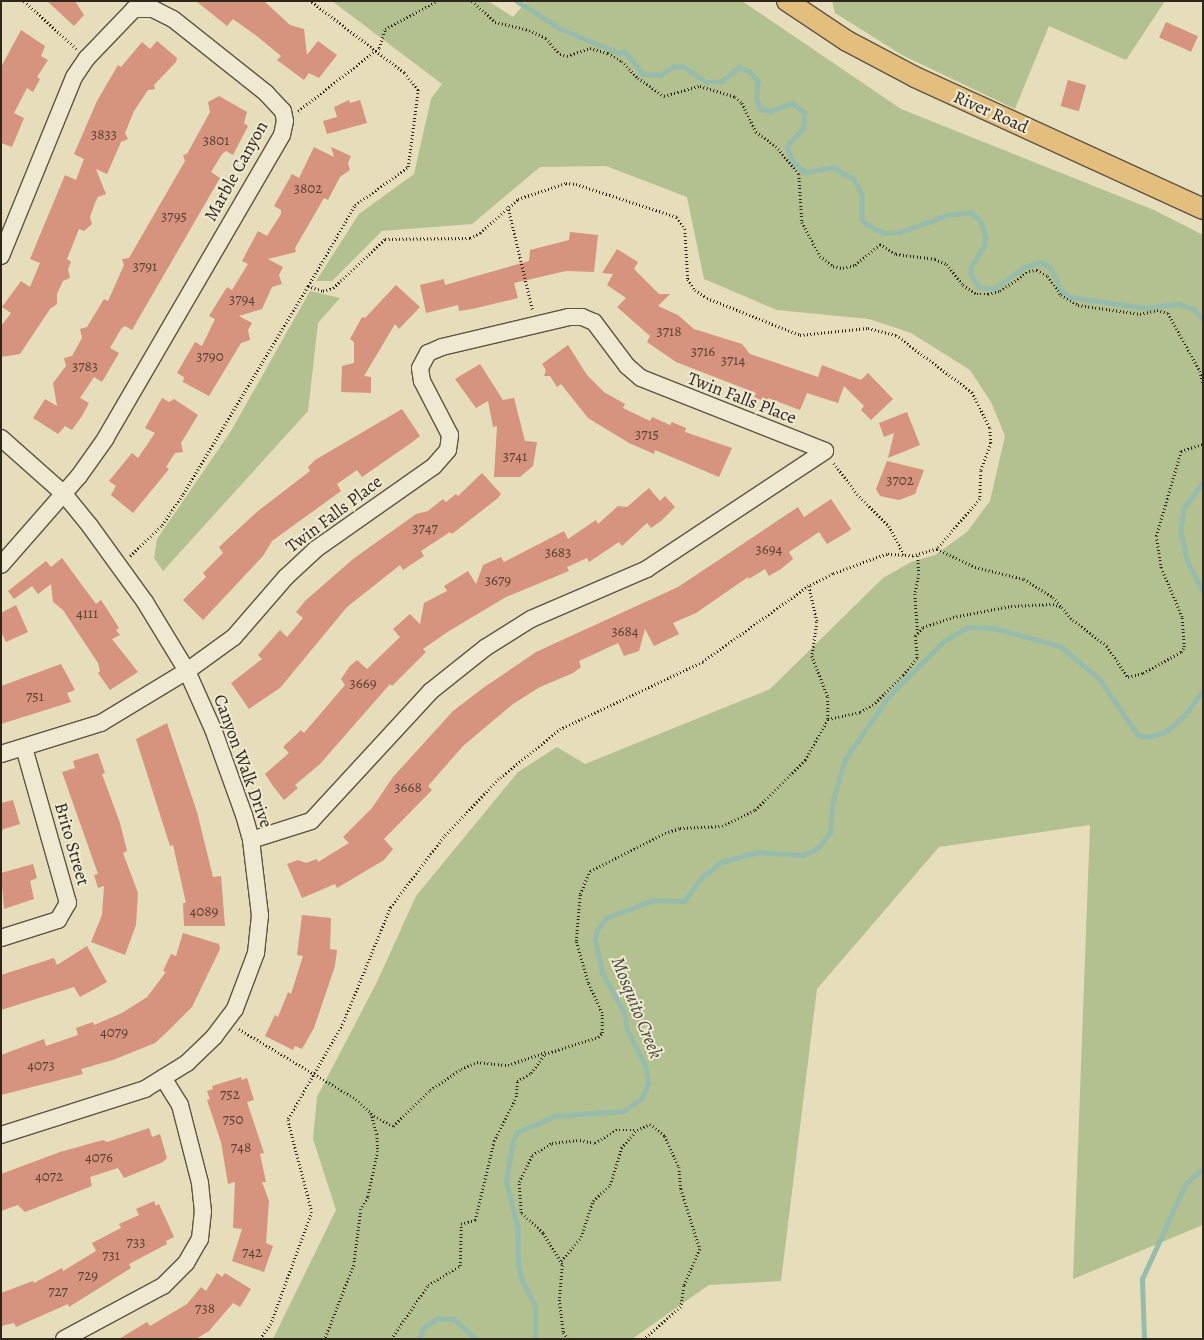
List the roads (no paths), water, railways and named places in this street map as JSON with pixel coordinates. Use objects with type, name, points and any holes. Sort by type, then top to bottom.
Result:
[{"type":"main road","name":"River Road","points":[[788,1],[847,41],[915,78],[1203,209]]},
{"type":"street","name":"Marble Canyon","points":[[1,256],[68,92],[87,58],[134,9],[144,8],[163,12],[274,100],[283,111],[285,121],[273,150],[106,438],[64,494],[1,566]]},
{"type":"street","name":"Twin Falls Place","points":[[187,671],[234,637],[286,576],[316,548],[443,458],[448,450],[450,434],[419,374],[420,363],[428,353],[442,347],[569,316],[589,319],[627,366],[641,378],[825,451],[647,569],[531,619],[485,648],[431,691],[311,821],[252,840]]},
{"type":"street","name":"Canyon Walk Drive","points":[[1,438],[64,494],[119,564],[187,671],[216,737],[252,840],[260,895],[259,934],[246,986],[227,1022],[186,1063],[145,1089],[1,1135]]},
{"type":"street","points":[[1,754],[101,723],[187,671]]},
{"type":"street","name":"Brito Street","points":[[1,938],[58,920],[68,902],[24,747]]},
{"type":"street","points":[[64,1339],[163,1286],[186,1263],[200,1239],[203,1212],[200,1183],[180,1105],[163,1078]]},
{"type":"waterway","points":[[517,1],[561,29],[619,53],[624,51],[643,74],[661,75],[672,67],[683,66],[707,82],[714,82],[722,81],[739,67],[749,71],[758,80],[757,100],[761,109],[770,111],[793,103],[805,113],[804,128],[787,147],[793,161],[805,172],[833,167],[854,179],[862,194],[862,219],[867,225],[885,233],[898,233],[947,215],[971,212],[981,222],[986,237],[984,247],[971,268],[971,275],[979,287],[994,289],[1024,267],[1041,262],[1051,268],[1061,290],[1070,297],[1145,308],[1180,304],[1194,309],[1203,319]]},
{"type":"waterway","name":"Mosquito Creek","points":[[1203,483],[1184,508],[1181,531],[1187,560],[1203,591]]},
{"type":"waterway","name":"Mosquito Creek","points":[[535,1339],[535,1306],[522,1281],[518,1265],[517,1226],[506,1181],[516,1133],[555,1116],[624,1111],[642,1098],[648,1083],[646,1068],[627,1030],[624,1013],[602,973],[595,939],[597,930],[606,918],[653,900],[684,901],[702,877],[721,862],[758,852],[804,855],[819,847],[830,832],[833,800],[845,759],[889,696],[944,641],[968,627],[994,628],[1060,646],[1099,678],[1138,735],[1149,737],[1167,731],[1185,715],[1203,690]]},
{"type":"waterway","points":[[1144,1339],[1142,1279],[1186,1183],[1203,1168]]},
{"type":"waterway","name":"Mosquito Creek","points":[[419,1339],[423,1328],[438,1318],[454,1319],[476,1339]]}]
